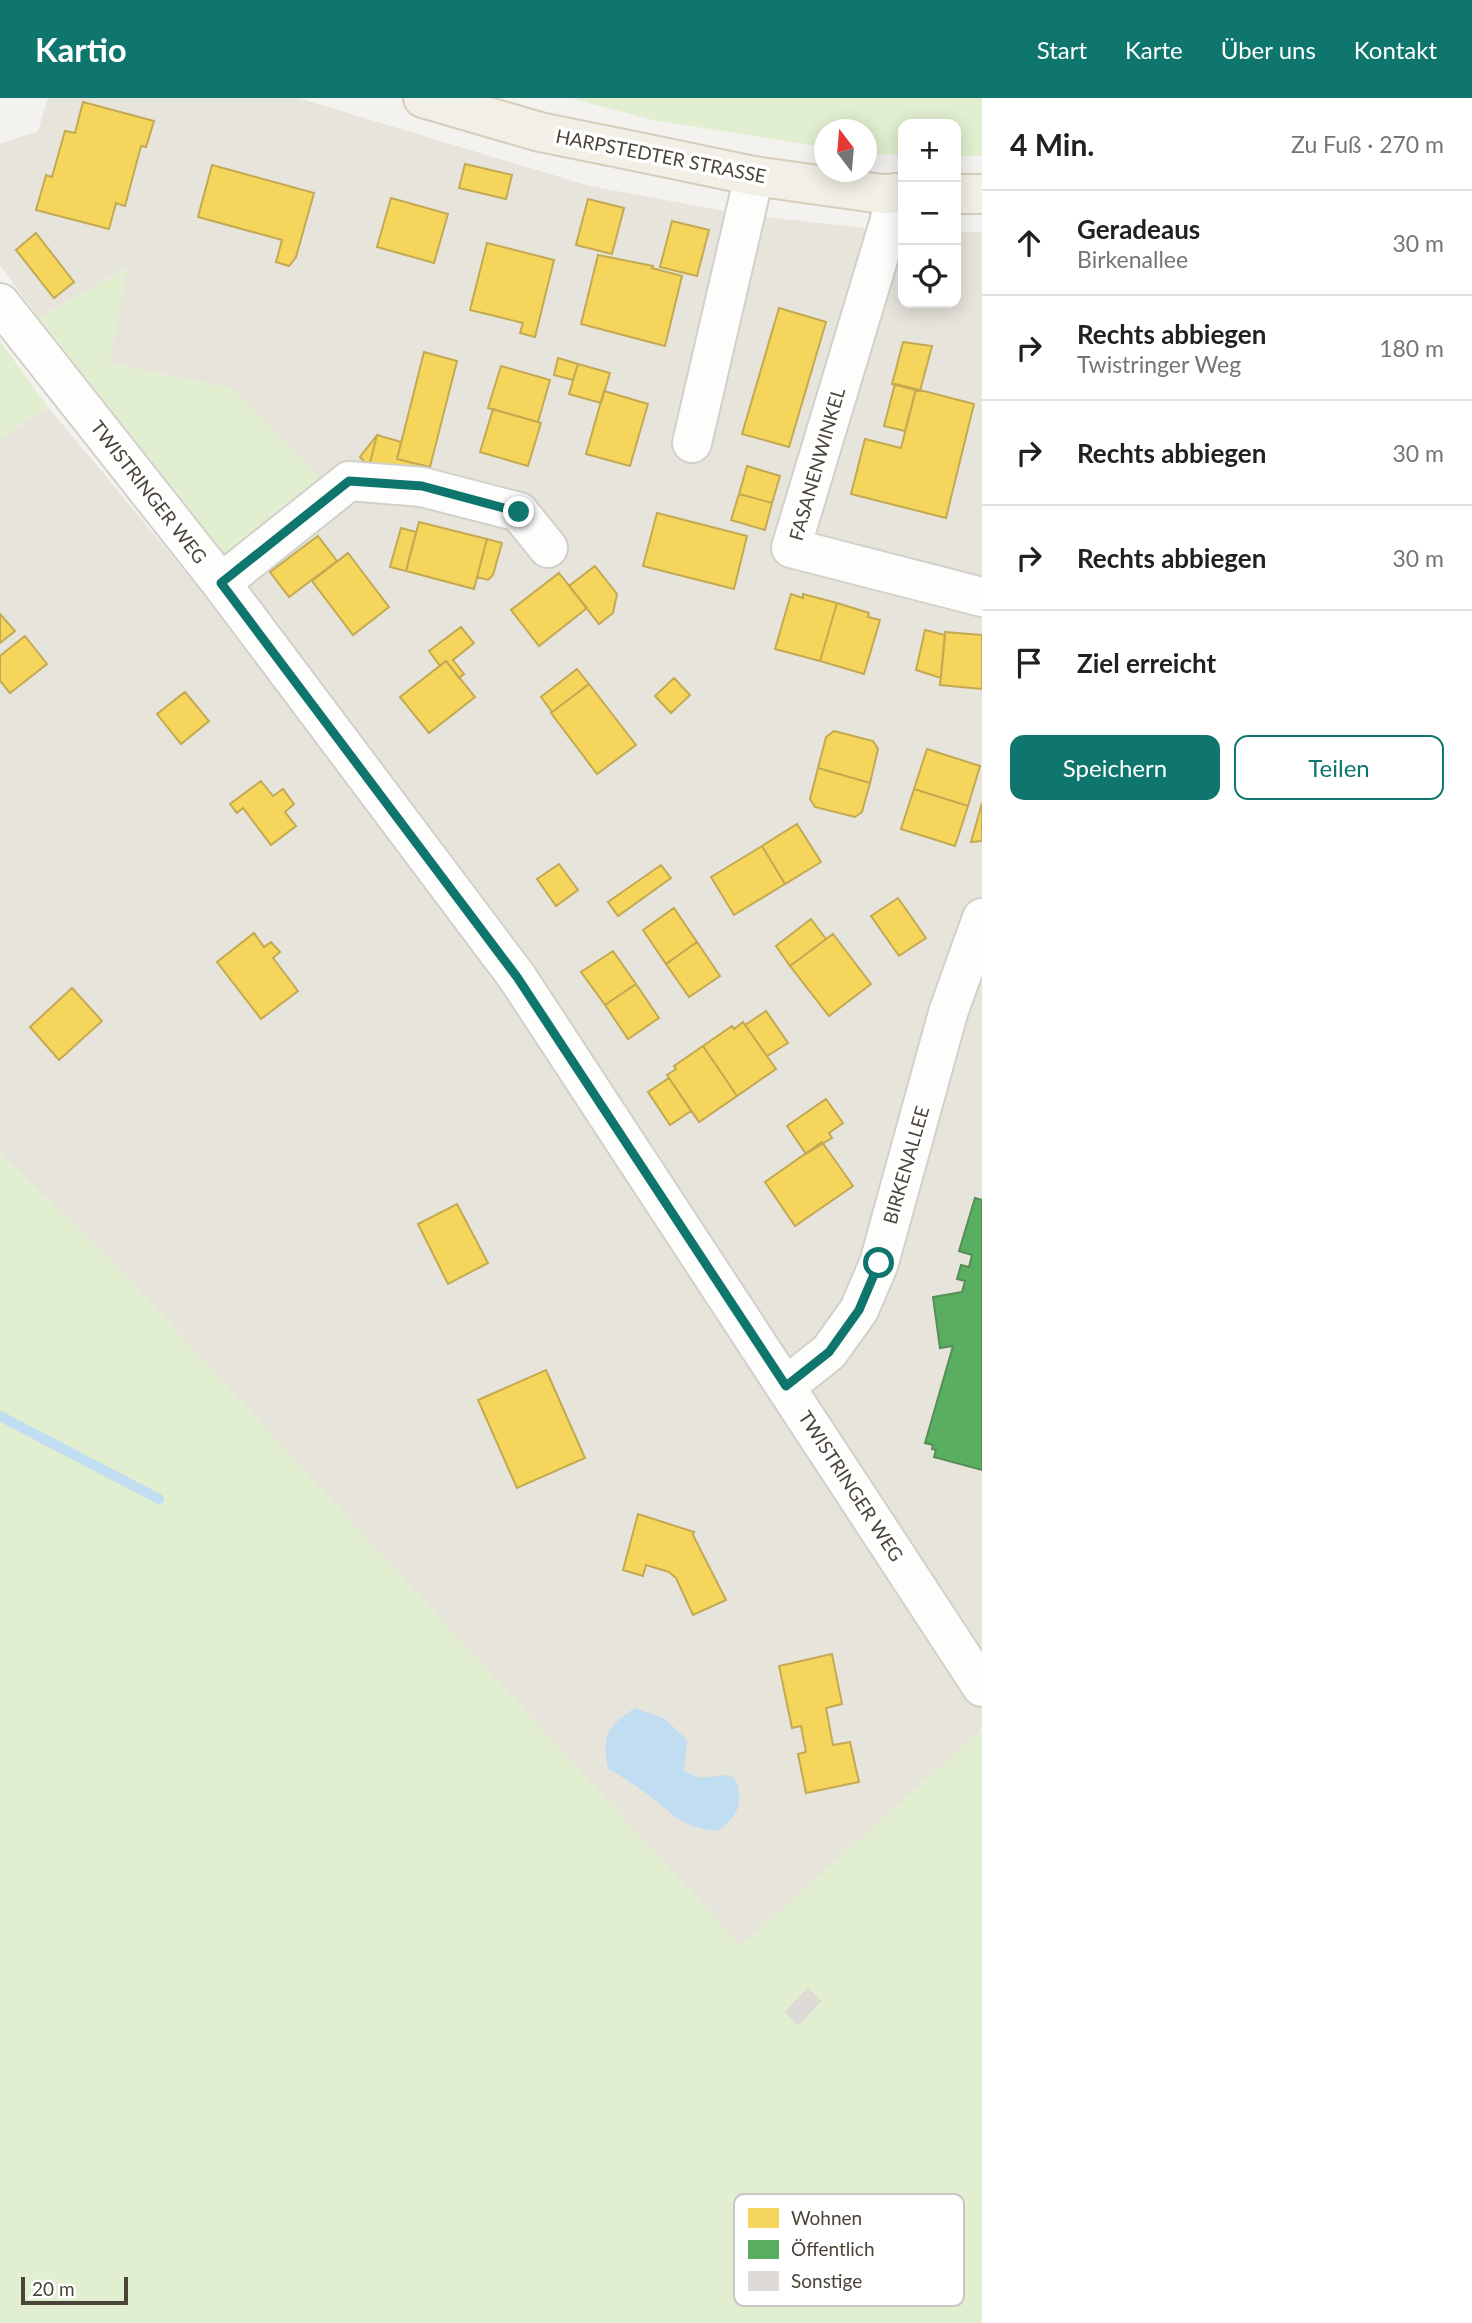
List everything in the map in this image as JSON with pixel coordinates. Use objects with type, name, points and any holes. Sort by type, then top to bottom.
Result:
[{"type":"main road","name":"HARPSTEDTER STRASSE","points":[[423,98],[540,132],[754,176],[882,194],[898,193]]},
{"type":"main road","points":[[961,194],[982,194]]},
{"type":"street","points":[[692,443],[754,176]]},
{"type":"street","name":"FASANENWINKEL","points":[[898,196],[791,548],[982,597]]},
{"type":"street","name":"TWISTRINGER WEG","points":[[0,303],[221,583],[517,977],[982,1687]]},
{"type":"street","points":[[221,583],[349,481],[422,486],[519,512],[548,548]]},
{"type":"street","name":"BIRKENALLEE","points":[[786,1386],[829,1352],[859,1310],[879,1263],[948,1013],[982,918]]},
{"type":"shaded area","points":[[48,98],[298,98],[590,186],[746,215],[898,231],[898,308],[961,308],[961,232],[982,232],[982,1726],[980,1731],[741,1947],[111,1260],[0,1154],[0,439],[48,407],[192,580],[226,556],[233,389],[109,363],[127,267],[39,318],[0,265],[0,144],[38,131]]},
{"type":"green space","points":[[570,98],[982,98],[982,156],[961,156],[961,119],[898,119],[898,155],[877,154],[877,119],[814,119],[814,145],[653,120]]},
{"type":"green space","points":[[128,267],[109,363],[233,389],[322,479],[226,556],[39,318]]},
{"type":"green space","points":[[0,341],[48,407],[0,439]]},
{"type":"green space","points":[[0,1154],[111,1260],[741,1946],[980,1731],[982,2323],[0,2323]]},
{"type":"water","points":[[635,1708],[665,1719],[687,1740],[684,1771],[697,1777],[726,1775],[735,1780],[738,1786],[738,1808],[729,1821],[717,1831],[680,1820],[608,1768],[605,1747],[609,1732],[618,1720]]},
{"type":"building: Wohnen","points":[[83,102],[154,121],[146,147],[141,146],[125,206],[116,203],[109,229],[36,210],[46,175],[52,177],[65,131],[75,133]]},
{"type":"building: Wohnen","points":[[465,164],[512,175],[506,199],[459,188]]},
{"type":"building: Wohnen","points":[[212,165],[314,193],[296,257],[289,266],[276,262],[282,240],[198,217]]},
{"type":"building: Wohnen","points":[[391,198],[448,214],[434,263],[377,247]]},
{"type":"building: Wohnen","points":[[588,199],[624,208],[612,254],[576,245]]},
{"type":"building: Wohnen","points":[[672,221],[709,230],[697,276],[660,267]]},
{"type":"building: Wohnen","points":[[36,233],[74,282],[54,298],[16,250]]},
{"type":"building: Wohnen","points":[[487,243],[554,260],[535,337],[520,333],[523,323],[470,310]]},
{"type":"building: Wohnen","points":[[598,255],[653,266],[652,268],[682,276],[665,346],[581,324]]},
{"type":"building: Wohnen","points":[[779,308],[826,322],[789,447],[742,434]]},
{"type":"building: Wohnen","points":[[903,342],[932,346],[920,391],[892,384]]},
{"type":"building: Wohnen","points":[[424,352],[457,361],[430,467],[397,459]]},
{"type":"building: Wohnen","points":[[558,358],[578,364],[573,380],[554,375]]},
{"type":"building: Wohnen","points":[[578,364],[610,373],[601,403],[569,394]]},
{"type":"building: Wohnen","points":[[501,366],[550,380],[538,422],[488,408]]},
{"type":"building: Wohnen","points":[[895,384],[916,389],[905,431],[884,426]]},
{"type":"building: Wohnen","points":[[916,389],[974,404],[946,518],[851,494],[865,439],[901,448]]},
{"type":"building: Wohnen","points":[[604,391],[648,404],[630,466],[586,454]]},
{"type":"building: Wohnen","points":[[493,409],[541,423],[528,466],[480,452]]},
{"type":"building: Wohnen","points":[[377,435],[369,467],[360,457]]},
{"type":"building: Wohnen","points":[[377,435],[401,442],[397,459],[429,467],[427,472],[369,467]]},
{"type":"building: Wohnen","points":[[747,466],[780,476],[772,503],[739,494]]},
{"type":"building: Wohnen","points":[[739,494],[772,503],[765,530],[731,520]]},
{"type":"building: Wohnen","points":[[657,513],[747,536],[734,589],[643,566]]},
{"type":"building: Wohnen","points":[[419,522],[487,539],[474,589],[406,571]]},
{"type":"building: Wohnen","points":[[401,528],[416,532],[406,571],[390,567]]},
{"type":"building: Wohnen","points":[[318,536],[337,561],[289,597],[270,572]]},
{"type":"building: Wohnen","points":[[487,539],[502,543],[493,575],[488,580],[477,577]]},
{"type":"building: Wohnen","points":[[348,553],[389,607],[353,635],[312,581]]},
{"type":"building: Wohnen","points":[[595,566],[617,594],[613,613],[599,624],[569,586]]},
{"type":"building: Wohnen","points":[[559,573],[587,608],[539,646],[511,610]]},
{"type":"building: Wohnen","points":[[791,594],[803,598],[803,594],[837,603],[820,661],[775,649]]},
{"type":"building: Wohnen","points":[[837,603],[869,613],[868,617],[880,620],[864,674],[820,661]]},
{"type":"building: Wohnen","points":[[0,614],[15,631],[0,643]]},
{"type":"building: Wohnen","points":[[461,627],[474,643],[453,660],[464,674],[459,678],[446,661],[440,666],[429,651]]},
{"type":"building: Wohnen","points":[[925,630],[945,635],[941,678],[916,670]]},
{"type":"building: Wohnen","points":[[945,632],[982,635],[982,689],[940,685]]},
{"type":"building: Wohnen","points":[[25,636],[47,664],[10,693],[0,681],[0,656]]},
{"type":"building: Wohnen","points":[[446,661],[475,697],[429,733],[400,697]]},
{"type":"building: Wohnen","points":[[577,669],[589,684],[552,712],[541,697]]},
{"type":"building: Wohnen","points":[[674,678],[690,695],[671,713],[655,696]]},
{"type":"building: Wohnen","points":[[589,684],[636,745],[597,774],[551,713]]},
{"type":"building: Wohnen","points":[[185,692],[209,721],[181,744],[157,714]]},
{"type":"building: Wohnen","points":[[834,731],[873,741],[878,749],[870,783],[818,768],[826,737]]},
{"type":"building: Wohnen","points":[[927,749],[980,766],[968,806],[914,789]]},
{"type":"building: Wohnen","points":[[818,768],[870,783],[862,812],[855,817],[815,807],[810,799]]},
{"type":"building: Wohnen","points":[[261,781],[273,796],[283,789],[294,804],[285,812],[296,826],[271,845],[243,808],[237,813],[230,804]]},
{"type":"building: Wohnen","points":[[914,789],[968,806],[955,846],[901,829]]},
{"type":"building: Wohnen","points":[[982,803],[982,841],[971,842]]},
{"type":"building: Wohnen","points":[[797,824],[821,862],[785,884],[762,846]]},
{"type":"building: Wohnen","points":[[762,846],[785,884],[734,915],[711,877]]},
{"type":"building: Wohnen","points":[[559,864],[578,890],[556,906],[537,879]]},
{"type":"building: Wohnen","points":[[661,865],[671,878],[618,916],[608,902]]},
{"type":"building: Wohnen","points":[[898,898],[926,938],[899,956],[871,916]]},
{"type":"building: Wohnen","points":[[674,908],[697,942],[666,964],[643,930]]},
{"type":"building: Wohnen","points":[[811,919],[826,939],[790,966],[776,946]]},
{"type":"building: Wohnen","points":[[254,933],[264,947],[271,942],[280,952],[273,958],[298,991],[261,1019],[217,962]]},
{"type":"building: Wohnen","points":[[833,934],[871,984],[829,1016],[790,966]]},
{"type":"building: Wohnen","points":[[697,942],[720,976],[689,997],[666,964]]},
{"type":"building: Wohnen","points":[[613,951],[636,984],[605,1005],[581,972]]},
{"type":"building: Wohnen","points":[[636,984],[659,1018],[628,1039],[605,1005]]},
{"type":"building: Wohnen","points":[[72,988],[102,1021],[59,1060],[30,1027]]},
{"type":"building: Wohnen","points":[[766,1011],[788,1043],[767,1056],[745,1025]]},
{"type":"building: Wohnen","points":[[743,1022],[776,1069],[737,1096],[703,1046],[732,1026],[734,1029]]},
{"type":"building: Wohnen","points":[[703,1046],[737,1096],[699,1122],[667,1075],[676,1069],[674,1066]]},
{"type":"building: Wohnen","points":[[669,1078],[691,1111],[670,1125],[648,1092]]},
{"type":"building: Wohnen","points":[[826,1099],[843,1123],[829,1133],[832,1138],[806,1154],[787,1126]]},
{"type":"building: Wohnen","points":[[822,1142],[853,1186],[795,1226],[765,1182]]},
{"type":"building: Wohnen","points":[[457,1204],[488,1263],[448,1284],[418,1224]]},
{"type":"building: Wohnen","points":[[546,1370],[585,1458],[517,1488],[478,1400]]},
{"type":"building: Wohnen","points":[[638,1514],[694,1532],[693,1535],[726,1600],[693,1615],[676,1578],[669,1572],[646,1565],[643,1576],[623,1570]]},
{"type":"building: Wohnen","points":[[832,1654],[842,1704],[826,1708],[833,1745],[850,1742],[859,1782],[806,1793],[798,1754],[806,1752],[801,1726],[792,1728],[779,1666]]},
{"type":"building: Öffentlich","points":[[975,1198],[982,1200],[982,1470],[934,1457],[936,1450],[932,1449],[933,1445],[925,1443],[953,1346],[940,1348],[933,1297],[962,1292],[965,1281],[957,1279],[961,1265],[969,1267],[972,1255],[959,1251]]},
{"type":"building: Sonstige","points":[[808,1989],[820,2001],[798,2024],[786,2012]]},
{"type":"waterway","points":[[0,1416],[159,1499]]},
{"type":"route","points":[[519,512],[422,486],[349,481],[221,583],[517,977],[786,1386],[829,1352],[859,1310],[879,1263]]}]
